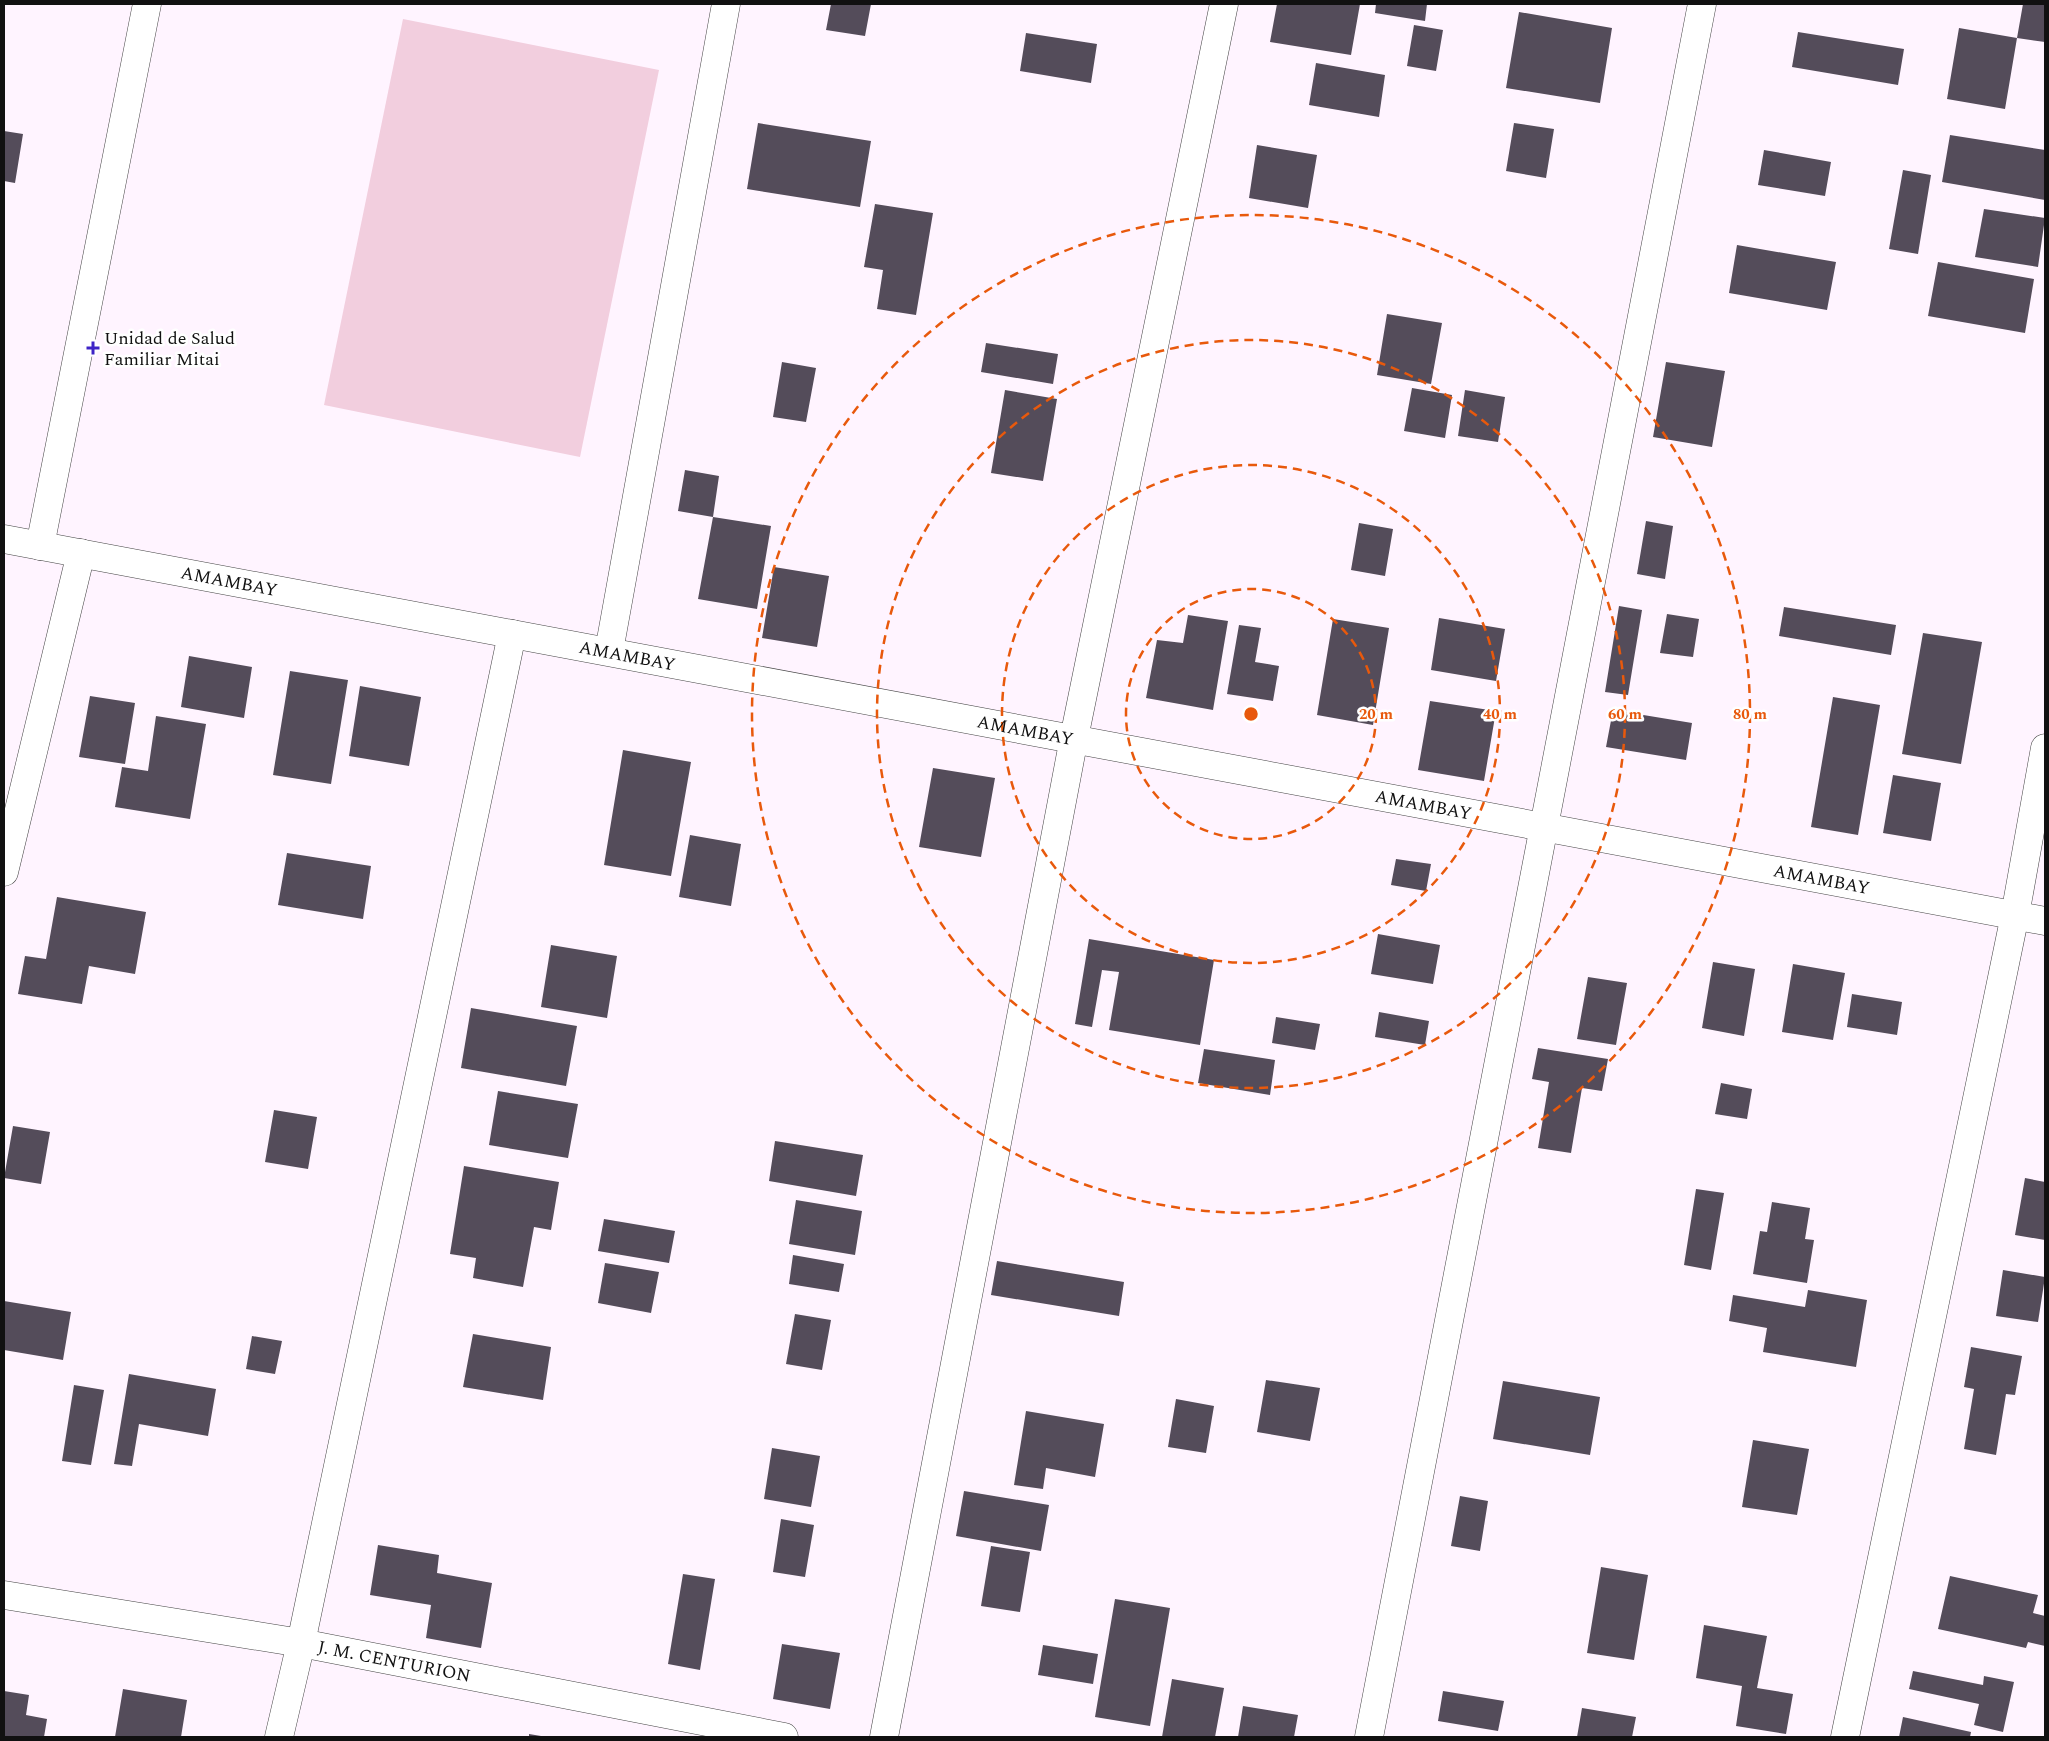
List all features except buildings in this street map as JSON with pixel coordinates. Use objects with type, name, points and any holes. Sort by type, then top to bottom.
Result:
[{"type":"street","points":[[40,546],[147,4]]},
{"type":"street","points":[[608,651],[726,4]]},
{"type":"street","points":[[884,1737],[1074,738],[1224,4]]},
{"type":"street","points":[[1369,1737],[1702,4]]},
{"type":"street","name":"AMAMBAY","points":[[4,539],[2045,921]]},
{"type":"street","points":[[4,872],[81,552]]},
{"type":"street","points":[[279,1737],[301,1642],[512,634]]},
{"type":"street","points":[[1846,1737],[2015,915],[2045,748]]},
{"type":"street","name":"J. M. CENTURION","points":[[4,1595],[301,1642],[784,1737]]},
{"type":"shaded area","points":[[403,19],[659,70],[580,457],[324,405]]},
{"type":"place","name":"Unidad de Salud Familiar Mitai","points":[[93,348]]}]
